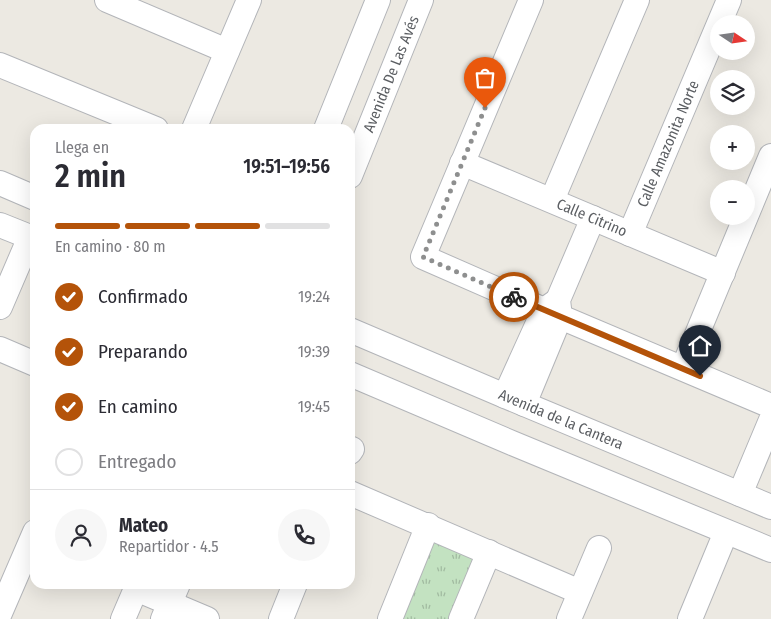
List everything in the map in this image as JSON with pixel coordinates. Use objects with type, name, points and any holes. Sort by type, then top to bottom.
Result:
[{"type":"street","points":[[107,0],[227,51]]},
{"type":"street","points":[[196,124],[249,0]]},
{"type":"street","points":[[328,124],[378,0]]},
{"type":"street","name":"Avenida De Las Avés","points":[[355,164],[421,0]]},
{"type":"street","points":[[531,0],[423,257],[554,309],[771,406]]},
{"type":"street","points":[[552,200],[637,0]]},
{"type":"street","name":"Calle Amazonita Norte","points":[[630,234],[729,0]]},
{"type":"street","points":[[0,65],[144,124]]},
{"type":"street","points":[[683,368],[771,156]]},
{"type":"street","name":"Calle Citrino","points":[[462,162],[723,273]]},
{"type":"street","points":[[0,183],[30,196]]},
{"type":"street","points":[[514,400],[593,218]]},
{"type":"street","points":[[2,233],[30,238]]},
{"type":"street","points":[[0,307],[30,244]]},
{"type":"street","name":"Avenida de la Cantera","points":[[355,332],[771,507]]},
{"type":"street","points":[[0,349],[30,362]]},
{"type":"street","points":[[355,376],[771,550]]},
{"type":"street","points":[[740,494],[771,420]]},
{"type":"street","points":[[355,495],[580,592]]},
{"type":"street","points":[[390,619],[428,525]]},
{"type":"street","points":[[690,619],[726,532]]},
{"type":"street","points":[[1,606],[30,543]]},
{"type":"street","points":[[569,619],[599,548]]},
{"type":"street","points":[[461,619],[489,552]]},
{"type":"street","points":[[130,617],[136,589]]},
{"type":"street","points":[[143,589],[207,619]]},
{"type":"street","points":[[281,619],[293,589]]},
{"type":"green space","points":[[433,540],[476,558],[451,619],[400,619]]},
{"type":"way so far","points":[[485,108],[423,257],[514,297]]},
{"type":"route","points":[[514,297],[700,376]]}]
